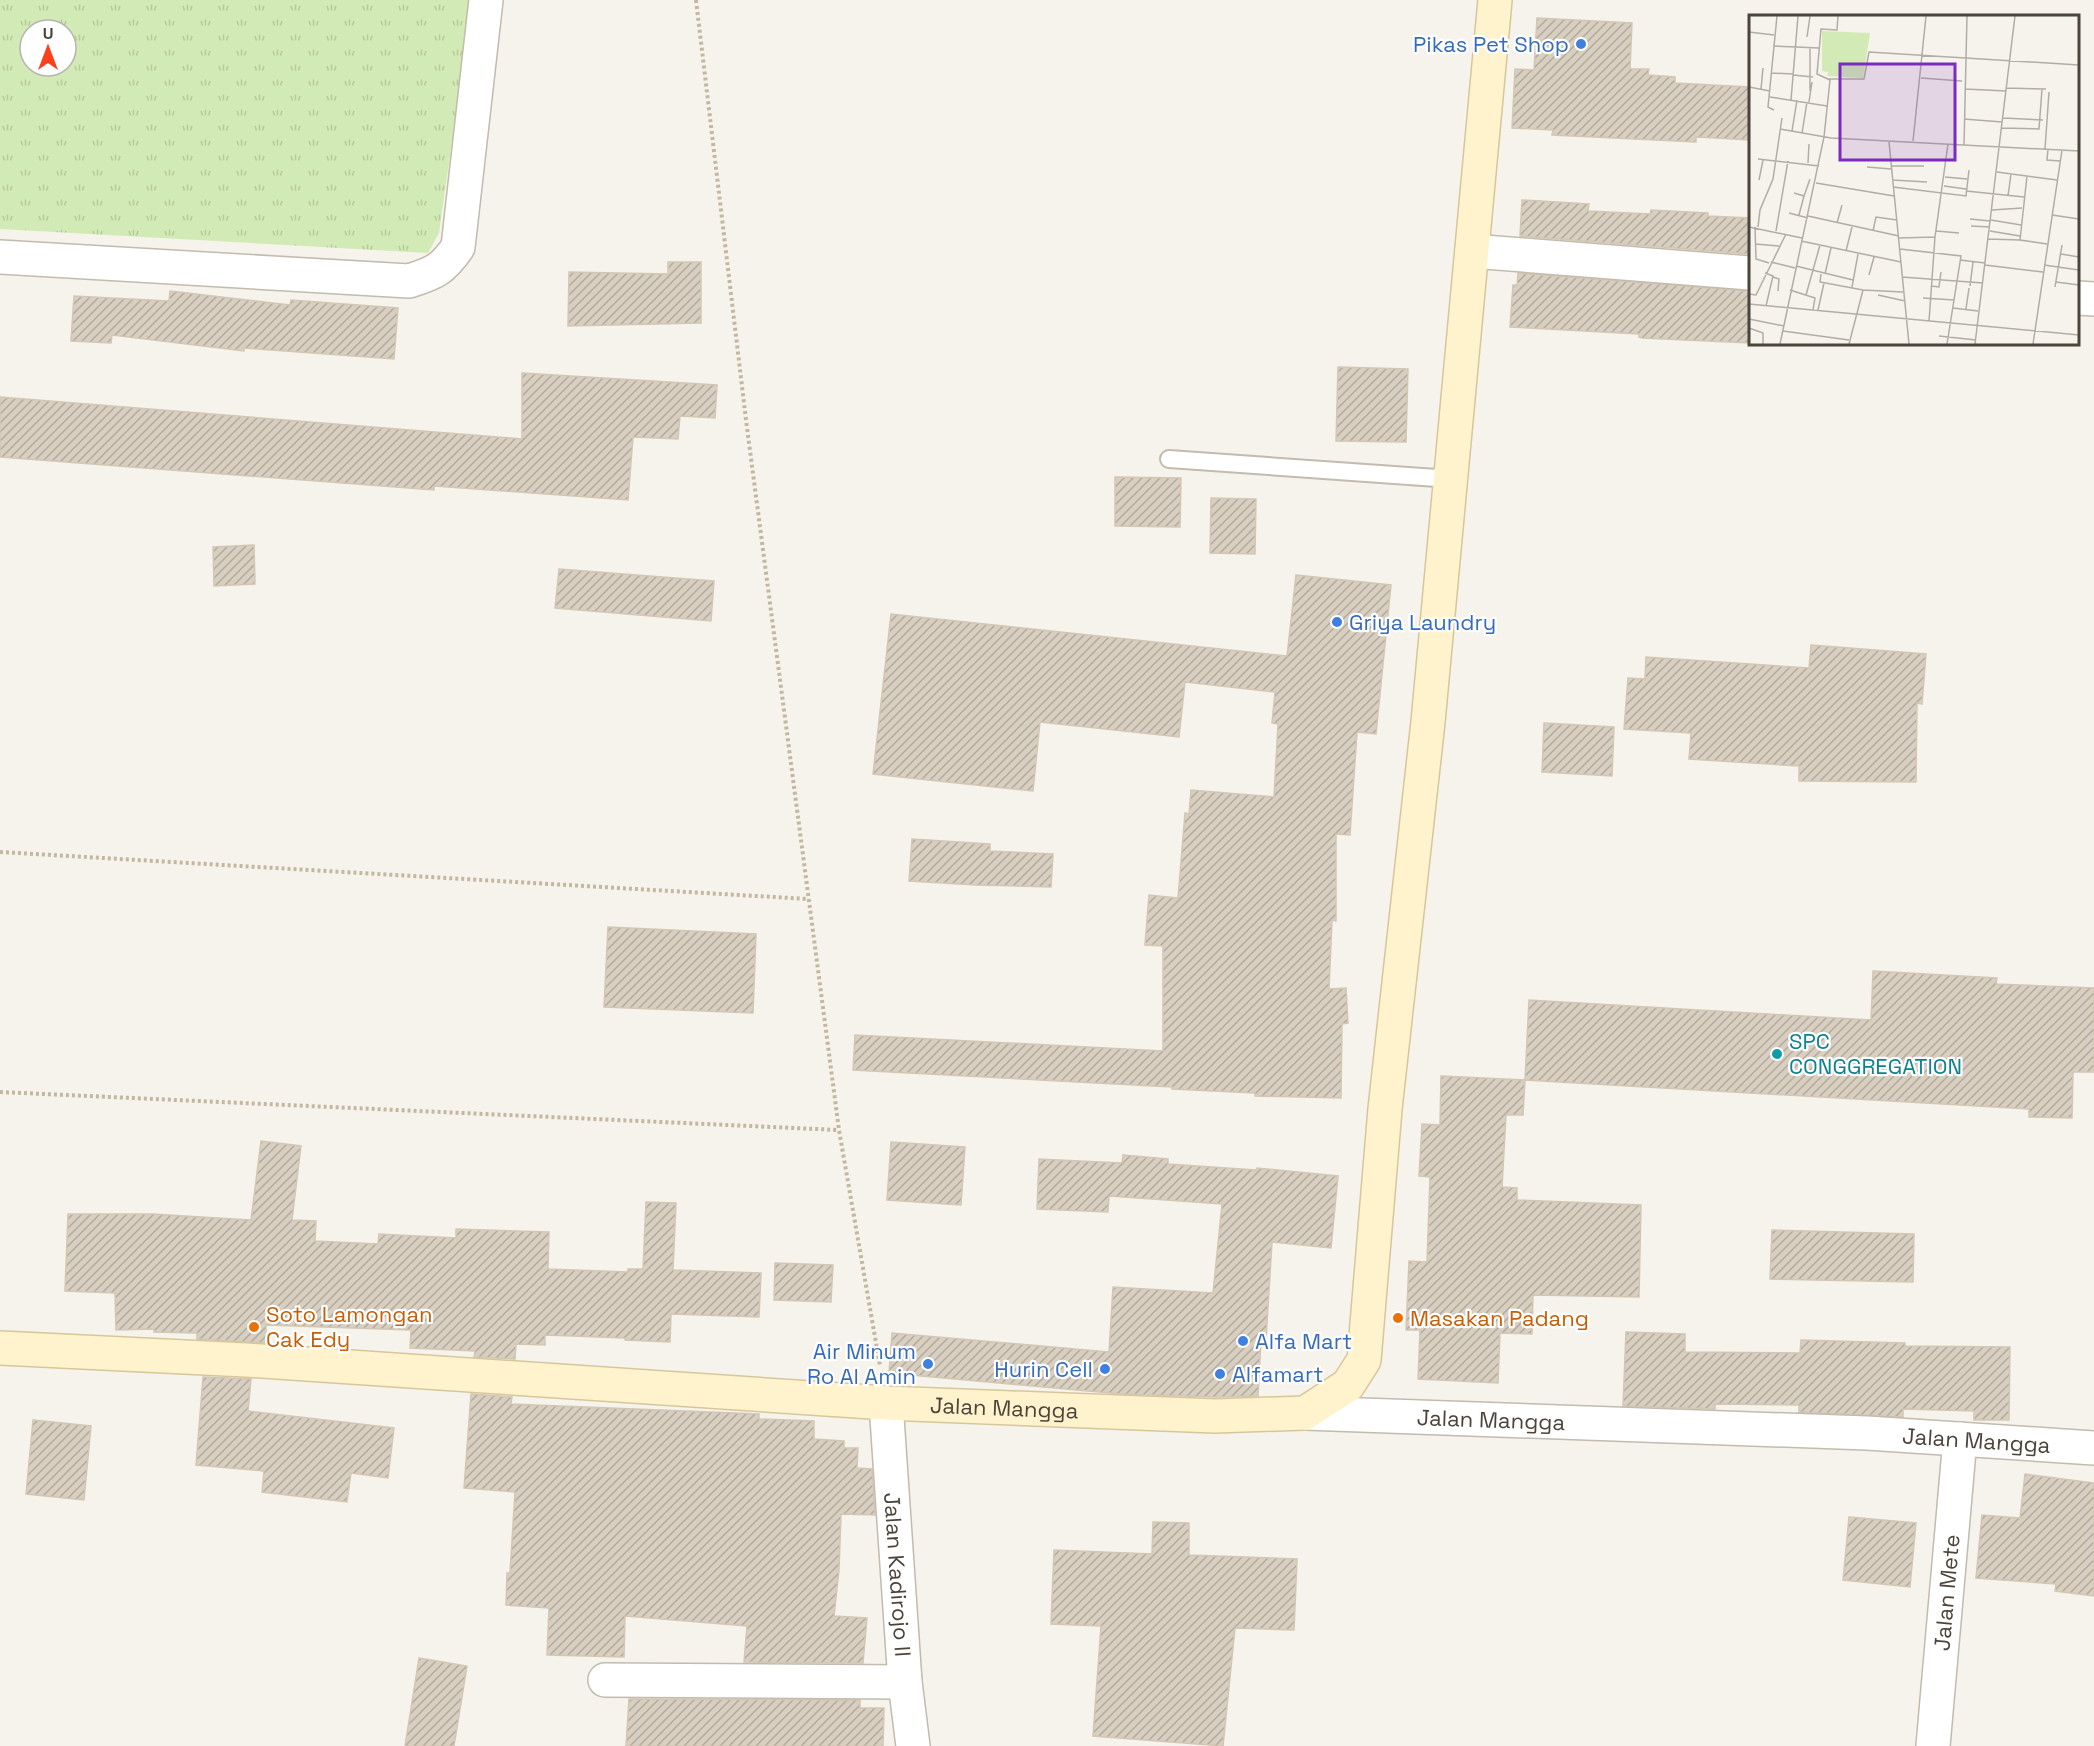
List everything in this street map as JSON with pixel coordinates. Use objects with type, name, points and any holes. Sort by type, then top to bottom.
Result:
[{"type":"street","points":[[0,257],[410,281],[429,275],[446,264],[458,248],[486,0]]},
{"type":"street","points":[[1305,1413],[1348,1385],[1364,1360],[1385,1109],[1428,722],[1495,0]]},
{"type":"street","points":[[1472,251],[1749,273]]},
{"type":"street","points":[[2079,298],[2094,299]]},
{"type":"street","name":"Jalan Mangga","points":[[0,1348],[257,1361],[886,1403],[1215,1416],[1305,1413],[1867,1433],[2094,1448]]},
{"type":"street","name":"Jalan Kadirojo II","points":[[886,1403],[905,1682],[913,1746]]},
{"type":"street","name":"Jalan Mete","points":[[1932,1746],[1960,1439]]},
{"type":"street","points":[[605,1680],[905,1682]]},
{"type":"lane","points":[[1169,459],[1451,478]]},
{"type":"path","points":[[696,0],[730,292],[839,1130],[886,1403]]},
{"type":"path","points":[[0,852],[808,899]]},
{"type":"path","points":[[0,1092],[839,1130]]},
{"type":"green space","points":[[0,0],[472,0],[439,233],[428,253],[0,229]]},
{"type":"building","points":[[1537,18],[1632,23],[1630,69],[1649,69],[1648,75],[1675,77],[1675,83],[1749,87],[1749,140],[1696,137],[1696,142],[1552,135],[1553,130],[1512,128],[1515,69],[1534,70]]},
{"type":"building","points":[[1522,200],[1589,204],[1588,211],[1650,214],[1651,210],[1749,218],[1749,254],[1520,236]]},
{"type":"building","points":[[668,262],[701,262],[701,323],[568,326],[569,272],[668,274]]},
{"type":"building","points":[[1518,273],[1749,291],[1749,343],[1642,338],[1639,334],[1510,327],[1513,285],[1517,285]]},
{"type":"building","points":[[170,291],[290,305],[291,300],[398,308],[394,359],[244,348],[244,351],[112,335],[111,343],[71,341],[74,296],[169,301]]},
{"type":"building","points":[[1338,367],[1408,369],[1406,442],[1336,441]]},
{"type":"building","points":[[522,373],[717,385],[715,418],[680,416],[678,439],[633,437],[628,500],[434,486],[434,490],[0,457],[0,397],[522,439]]},
{"type":"building","points":[[1115,477],[1181,478],[1180,527],[1115,526]]},
{"type":"building","points":[[1211,498],[1256,499],[1255,554],[1210,553]]},
{"type":"building","points":[[254,545],[255,584],[214,586],[213,547]]},
{"type":"building","points":[[559,569],[714,581],[711,621],[555,608]]},
{"type":"building","points":[[1296,575],[1391,585],[1376,734],[1357,732],[1350,835],[1336,834],[1336,921],[1332,920],[1329,989],[1346,988],[1348,1023],[1342,1024],[1341,1098],[1255,1096],[1255,1093],[1172,1089],[1172,1087],[853,1070],[855,1035],[1163,1051],[1163,946],[1145,945],[1149,895],[1178,898],[1185,813],[1189,814],[1191,790],[1274,797],[1278,724],[1272,723],[1275,692],[1185,682],[1179,737],[1040,722],[1033,791],[873,774],[891,614],[1287,656]]},
{"type":"building","points":[[1811,645],[1926,654],[1922,704],[1917,703],[1916,782],[1799,781],[1799,766],[1689,759],[1691,733],[1624,729],[1628,678],[1645,679],[1646,657],[1809,668]]},
{"type":"building","points":[[1544,723],[1614,727],[1612,776],[1542,772]]},
{"type":"building","points":[[912,839],[990,844],[990,851],[1053,854],[1051,887],[909,881]]},
{"type":"building","points":[[608,927],[756,934],[753,1013],[604,1007]]},
{"type":"building","name":"SPC CONGGREGATION","points":[[1873,971],[1997,978],[1996,984],[2094,988],[2094,1072],[2073,1072],[2072,1118],[2029,1117],[2029,1109],[1525,1080],[1529,1000],[1871,1020]]},
{"type":"building","points":[[1441,1076],[1525,1080],[1523,1115],[1506,1115],[1502,1187],[1517,1188],[1517,1200],[1641,1205],[1639,1297],[1533,1295],[1532,1334],[1500,1333],[1498,1383],[1418,1379],[1420,1330],[1406,1330],[1409,1261],[1427,1262],[1430,1177],[1419,1176],[1422,1124],[1440,1125]]},
{"type":"building","points":[[261,1141],[301,1146],[292,1220],[316,1221],[315,1241],[378,1244],[379,1234],[456,1238],[456,1229],[549,1232],[548,1269],[628,1272],[628,1269],[643,1269],[646,1202],[676,1203],[673,1270],[761,1273],[759,1317],[671,1314],[670,1342],[545,1335],[545,1345],[516,1344],[515,1359],[474,1357],[475,1351],[410,1348],[411,1330],[266,1325],[266,1343],[197,1339],[197,1333],[154,1332],[154,1329],[116,1330],[115,1293],[65,1291],[68,1214],[152,1214],[251,1220]]},
{"type":"building","points":[[891,1142],[965,1147],[961,1205],[887,1200]]},
{"type":"building","points":[[1123,1155],[1168,1159],[1168,1164],[1256,1170],[1257,1168],[1338,1176],[1331,1248],[1272,1242],[1266,1340],[1261,1340],[1258,1396],[1121,1394],[889,1373],[892,1333],[1109,1352],[1113,1287],[1213,1293],[1222,1204],[1109,1196],[1108,1212],[1037,1209],[1039,1159],[1122,1163]]},
{"type":"building","points":[[1772,1230],[1914,1234],[1913,1282],[1770,1279]]},
{"type":"building","points":[[775,1263],[833,1265],[831,1302],[774,1300]]},
{"type":"building","points":[[1626,1332],[1685,1334],[1685,1352],[1800,1353],[1801,1340],[1905,1343],[1905,1346],[2010,1347],[2009,1420],[1974,1420],[1974,1411],[1903,1409],[1903,1417],[1799,1412],[1799,1405],[1715,1404],[1715,1409],[1623,1406]]},
{"type":"building","points":[[203,1377],[251,1379],[248,1411],[394,1428],[388,1478],[351,1473],[347,1502],[262,1492],[264,1471],[196,1465]]},
{"type":"building","points":[[471,1394],[512,1397],[511,1404],[759,1414],[759,1419],[814,1421],[814,1439],[844,1441],[844,1448],[858,1448],[857,1468],[872,1469],[875,1515],[841,1514],[839,1570],[834,1616],[867,1618],[863,1663],[744,1662],[747,1626],[625,1616],[624,1657],[547,1655],[549,1608],[506,1605],[515,1492],[464,1488]]},
{"type":"building","points":[[33,1420],[91,1426],[84,1500],[26,1494]]},
{"type":"building","points":[[2025,1474],[2094,1483],[2094,1596],[2055,1591],[2056,1584],[1976,1578],[1982,1515],[2020,1518]]},
{"type":"building","points":[[1849,1517],[1916,1523],[1910,1587],[1843,1580]]},
{"type":"building","points":[[1153,1522],[1189,1523],[1189,1555],[1297,1559],[1294,1630],[1235,1628],[1223,1746],[1093,1736],[1101,1626],[1051,1624],[1054,1550],[1152,1554]]},
{"type":"building","points":[[419,1658],[467,1666],[454,1746],[405,1746]]},
{"type":"building","points":[[629,1699],[860,1700],[860,1708],[884,1708],[883,1746],[626,1746]]},
{"type":"place","name":"Pikas Pet Shop","points":[[1581,44]]},
{"type":"place","name":"Griya Laundry","points":[[1337,622]]},
{"type":"place","name":"SPC CONGGREGATION","points":[[1777,1054]]},
{"type":"place","name":"Masakan Padang","points":[[1398,1318]]},
{"type":"place","name":"Soto Lamongan Cak Edy","points":[[254,1327]]},
{"type":"place","name":"Alfa Mart","points":[[1243,1341]]},
{"type":"place","name":"Air Minum Ro Al Amin","points":[[928,1364]]},
{"type":"place","name":"Hurin Cell","points":[[1105,1369]]},
{"type":"place","name":"Alfamart","points":[[1220,1374]]}]
